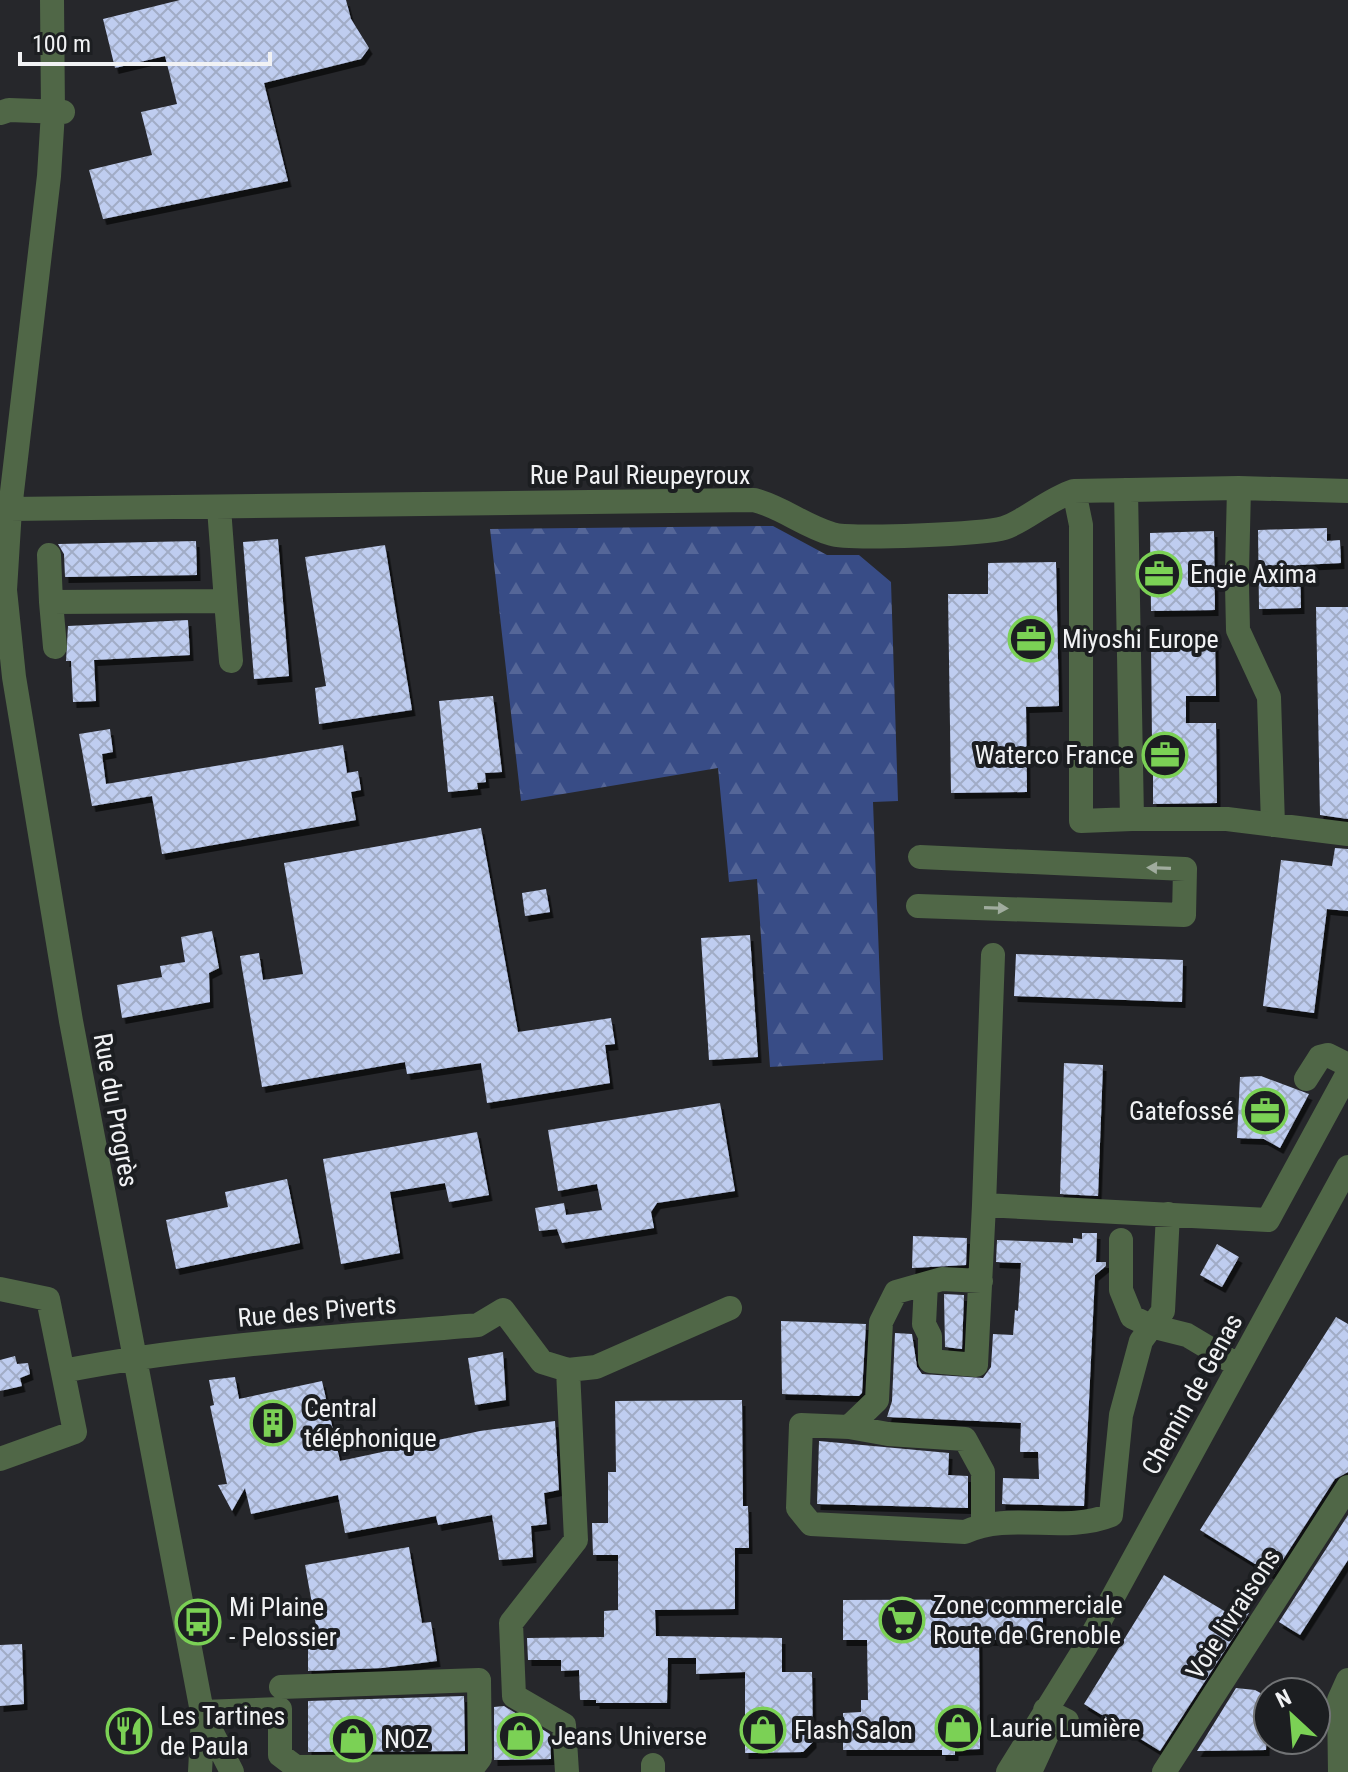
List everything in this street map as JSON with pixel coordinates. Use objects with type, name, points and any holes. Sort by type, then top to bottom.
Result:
[{"type":"street","name":"Rue du Progrès","points":[[52,0],[58,112],[3,561],[8,624],[6,658],[133,1358],[203,1714],[200,1772]]},
{"type":"street","points":[[3,114],[58,112]]},
{"type":"street","points":[[1239,488],[1238,630],[1269,697],[1273,825]]},
{"type":"street","name":"Rue Paul Rieupeyroux","points":[[10,509],[754,500],[777,506],[834,535],[982,533],[1007,528],[1049,500],[1074,491],[1239,488],[1348,491]]},
{"type":"street","points":[[1126,490],[1132,819]]},
{"type":"street","points":[[1074,491],[1081,525],[1081,821],[1227,819],[1348,834]]},
{"type":"street","points":[[219,508],[231,661]]},
{"type":"street","points":[[49,555],[55,647]]},
{"type":"street","points":[[8,624],[52,611],[226,601]]},
{"type":"street","points":[[918,906],[1184,915],[1185,869],[920,857]]},
{"type":"street","points":[[926,1284],[924,1324],[930,1336],[930,1361],[976,1365],[993,955]]},
{"type":"street","points":[[1306,1079],[1320,1057],[1328,1055],[1348,1065]]},
{"type":"street","points":[[984,1205],[1268,1220],[1348,1073]]},
{"type":"street","name":"Chemin de Genas","points":[[1030,1772],[1085,1648],[1348,1167]]},
{"type":"street","points":[[983,1524],[983,1472],[965,1439],[801,1425],[798,1508],[811,1524],[965,1532],[983,1524],[1092,1523],[1111,1515],[1121,1415],[1141,1341],[1163,1311],[1168,1214]]},
{"type":"street","points":[[1121,1240],[1121,1290],[1132,1317],[1151,1326],[1187,1335],[1239,1366]]},
{"type":"street","points":[[849,1427],[877,1400],[881,1322],[896,1292],[942,1279],[981,1281]]},
{"type":"street","points":[[0,1289],[48,1299],[75,1432],[0,1459]]},
{"type":"street","points":[[567,1772],[564,1725],[514,1696],[511,1623],[576,1540],[568,1370],[596,1367],[730,1308]]},
{"type":"street","name":"Rue des Piverts","points":[[63,1371],[133,1358],[478,1325],[503,1310],[542,1362],[568,1370]]},
{"type":"street","name":"Voie livraisons","points":[[1164,1772],[1348,1487]]},
{"type":"street","points":[[203,1714],[280,1709],[280,1755],[296,1767],[474,1766],[480,1758],[479,1680],[281,1687]]},
{"type":"street","points":[[1340,1772],[1339,1700],[1348,1680]]},
{"type":"street","name":"Rue du Progrès","points":[[203,1714],[232,1772]]},
{"type":"street","name":"Chemin de Genas","points":[[1008,1772],[1056,1716]]},
{"type":"green space","points":[[773,526],[827,555],[859,555],[891,582],[898,801],[873,802],[883,1060],[770,1067],[757,879],[729,882],[718,768],[521,801],[490,529]]},
{"type":"building","points":[[180,0],[346,0],[351,19],[369,48],[361,59],[264,83],[288,181],[103,219],[89,170],[152,155],[141,112],[177,104],[165,56],[115,68],[103,19]]},
{"type":"building","points":[[1327,528],[1327,541],[1340,540],[1341,563],[1300,565],[1301,608],[1259,609],[1258,530]]},
{"type":"building","points":[[1214,531],[1215,610],[1151,611],[1150,533]]},
{"type":"building","points":[[278,539],[289,676],[254,679],[243,542]]},
{"type":"building","points":[[196,541],[197,575],[65,577],[64,554],[58,544]]},
{"type":"building","points":[[385,545],[412,710],[319,724],[315,688],[326,686],[305,557]]},
{"type":"building","points":[[1056,562],[1059,706],[1026,707],[1027,792],[951,793],[948,594],[988,594],[988,563]]},
{"type":"building","points":[[1316,607],[1348,607],[1348,819],[1320,815]]},
{"type":"building","points":[[188,620],[190,655],[94,660],[96,701],[73,702],[71,661],[66,661],[68,626]]},
{"type":"building","points":[[1215,641],[1216,696],[1186,696],[1186,723],[1216,723],[1217,803],[1153,804],[1153,759],[1149,759],[1148,743],[1152,743],[1151,642]]},
{"type":"building","points":[[493,696],[502,772],[485,773],[486,782],[477,783],[478,789],[448,792],[439,701]]},
{"type":"building","points":[[110,729],[113,752],[102,754],[106,784],[343,745],[347,773],[358,771],[361,790],[351,792],[356,820],[162,854],[152,796],[92,806],[79,734]]},
{"type":"building","points":[[481,828],[518,1032],[611,1018],[615,1044],[605,1045],[610,1083],[487,1103],[481,1063],[407,1074],[405,1062],[262,1087],[240,956],[259,953],[263,980],[303,974],[284,863]]},
{"type":"building","points":[[1335,848],[1348,849],[1348,911],[1327,909],[1314,1013],[1263,1006],[1281,860],[1332,866]]},
{"type":"building","points":[[546,889],[550,912],[525,916],[522,893]]},
{"type":"building","points":[[212,931],[219,968],[209,973],[210,1002],[122,1018],[117,985],[162,977],[160,966],[185,962],[181,937]]},
{"type":"building","points":[[750,935],[758,1057],[709,1060],[701,938]]},
{"type":"building","points":[[1016,954],[1183,960],[1182,1002],[1014,996]]},
{"type":"building","points":[[1064,1063],[1103,1065],[1098,1196],[1060,1194]]},
{"type":"building","points":[[1261,1076],[1309,1094],[1280,1148],[1264,1139],[1237,1138],[1240,1077]]},
{"type":"building","points":[[720,1103],[735,1191],[657,1203],[651,1212],[654,1228],[562,1243],[557,1229],[539,1231],[535,1208],[564,1203],[566,1215],[602,1210],[597,1184],[558,1191],[548,1130]]},
{"type":"building","points":[[477,1132],[489,1195],[449,1202],[445,1183],[390,1192],[400,1253],[341,1264],[323,1159]]},
{"type":"building","points":[[287,1179],[300,1243],[176,1269],[166,1220],[228,1207],[225,1192]]},
{"type":"building","points":[[1082,1233],[1097,1233],[1096,1262],[1106,1262],[1106,1266],[1095,1275],[1084,1506],[1002,1504],[1003,1478],[1039,1479],[1038,1452],[1020,1452],[1021,1423],[887,1417],[892,1401],[895,1333],[912,1334],[917,1367],[922,1374],[983,1378],[991,1367],[993,1334],[1013,1335],[1015,1310],[1018,1311],[1021,1263],[996,1262],[997,1240],[1073,1243],[1073,1238],[1082,1239]]},
{"type":"building","points":[[913,1236],[967,1238],[966,1265],[912,1268]]},
{"type":"building","points":[[1217,1244],[1239,1257],[1222,1287],[1200,1275]]},
{"type":"building","points":[[944,1294],[964,1295],[962,1349],[945,1347]]},
{"type":"building","points":[[1336,1317],[1348,1324],[1348,1472],[1335,1479],[1273,1575],[1200,1530]]},
{"type":"building","points":[[781,1321],[866,1324],[862,1393],[859,1396],[782,1394]]},
{"type":"building","points":[[503,1352],[506,1400],[475,1405],[468,1358]]},
{"type":"building","points":[[15,1356],[17,1364],[28,1363],[30,1374],[20,1378],[22,1386],[0,1391],[0,1360]]},
{"type":"building","points":[[235,1377],[239,1399],[322,1381],[340,1461],[480,1431],[555,1421],[559,1490],[544,1493],[547,1524],[531,1526],[533,1557],[499,1560],[492,1515],[438,1525],[436,1516],[345,1533],[338,1495],[251,1514],[245,1488],[232,1511],[218,1485],[227,1484],[210,1406],[214,1405],[209,1380]]},
{"type":"building","points":[[742,1400],[743,1506],[748,1506],[749,1548],[735,1548],[735,1609],[655,1610],[656,1636],[782,1638],[782,1672],[812,1672],[813,1742],[803,1752],[745,1753],[745,1672],[696,1674],[696,1658],[668,1658],[667,1703],[596,1703],[596,1700],[580,1700],[579,1670],[561,1671],[561,1660],[528,1660],[527,1638],[604,1637],[604,1611],[618,1610],[618,1555],[593,1555],[592,1523],[608,1523],[608,1472],[616,1472],[615,1401]]},
{"type":"building","points":[[819,1441],[949,1453],[948,1475],[968,1476],[968,1508],[817,1504]]},
{"type":"building","points":[[1348,1515],[1348,1560],[1300,1635],[1279,1622]]},
{"type":"building","points":[[409,1547],[422,1623],[431,1622],[437,1661],[382,1668],[308,1671],[308,1639],[318,1637],[305,1565]]},
{"type":"building","points":[[1164,1575],[1226,1612],[1232,1604],[1249,1613],[1160,1751],[1084,1704]]},
{"type":"building","points":[[1043,1599],[1043,1639],[979,1640],[980,1749],[955,1750],[955,1755],[942,1755],[942,1750],[843,1750],[843,1713],[861,1712],[861,1700],[868,1700],[867,1640],[843,1640],[843,1600]]},
{"type":"building","points":[[22,1644],[24,1704],[0,1706],[0,1645]]},
{"type":"building","points":[[1236,1688],[1252,1690],[1252,1750],[1197,1751]]},
{"type":"building","points":[[464,1696],[465,1751],[308,1752],[308,1701]]},
{"type":"building","points":[[504,1706],[550,1734],[551,1759],[494,1760],[494,1707]]},
{"type":"place","name":"Engie Axima","points":[[1159,574]]},
{"type":"place","name":"Miyoshi Europe","points":[[1031,639]]},
{"type":"place","name":"Waterco France","points":[[1165,755]]},
{"type":"place","name":"Gatefossé","points":[[1265,1111]]},
{"type":"place","name":"Central téléphonique","points":[[273,1423]]},
{"type":"place","name":"Zone commerciale Route de Grenoble","points":[[902,1620]]},
{"type":"place","name":"Mi Plaine - Pelossier","points":[[198,1622]]},
{"type":"place","name":"Laurie Lumière","points":[[958,1728]]},
{"type":"place","name":"Flash Salon","points":[[763,1730]]},
{"type":"place","name":"Les Tartines de Paula","points":[[129,1731]]},
{"type":"place","name":"Jeans Universe","points":[[520,1736]]},
{"type":"place","name":"NOZ","points":[[353,1739]]}]
